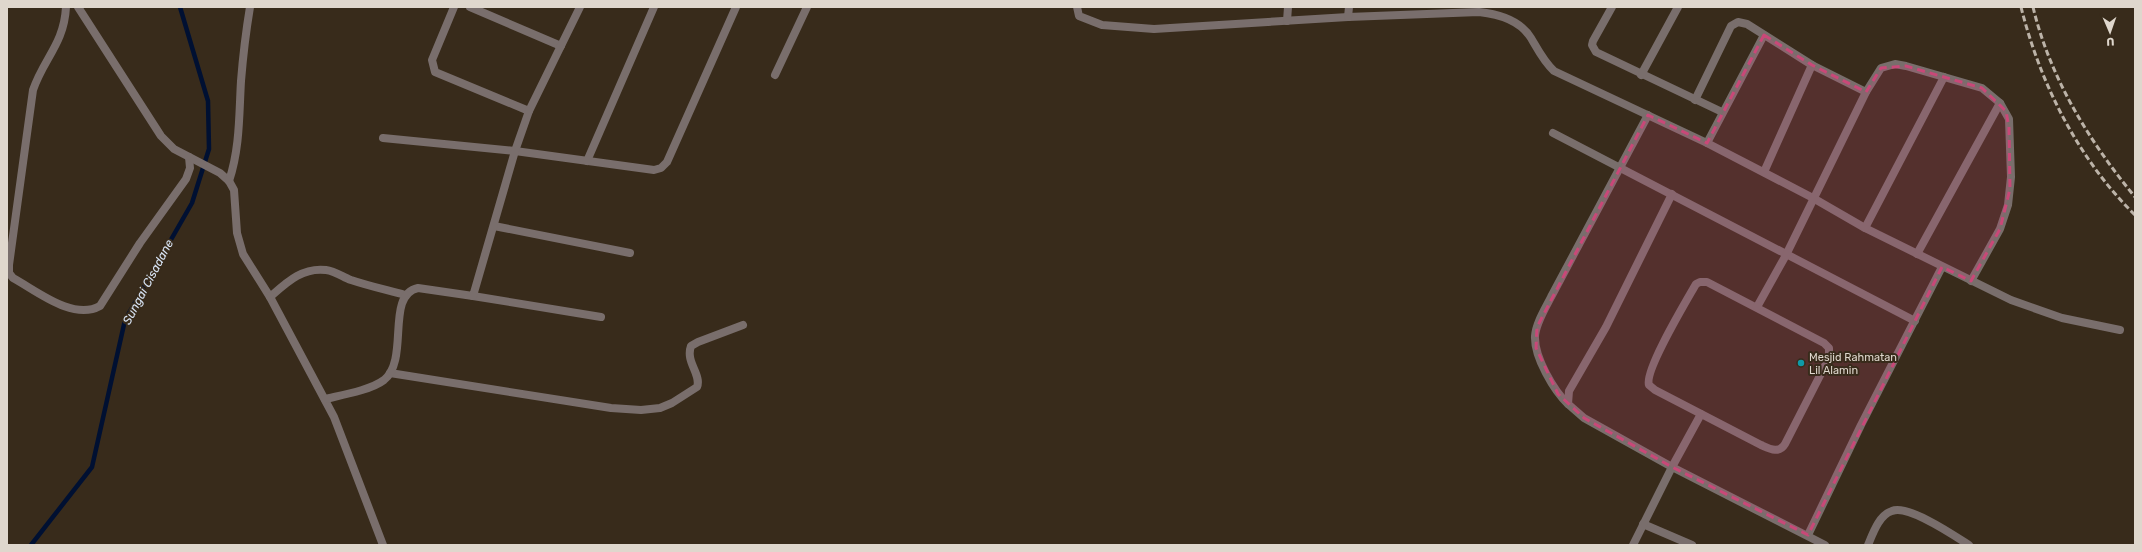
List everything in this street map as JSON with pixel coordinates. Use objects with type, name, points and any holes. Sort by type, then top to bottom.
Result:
[{"type":"street","points":[[66,7],[66,18],[58,43],[37,79],[33,90],[9,265],[9,273],[13,278],[69,310],[80,312],[92,311],[100,306],[140,243],[186,178],[190,168],[191,158]]},
{"type":"street","points":[[78,7],[161,136],[174,149],[220,173],[229,181],[234,190],[236,200],[238,233],[243,254],[270,297],[325,399],[342,434],[383,545]]},
{"type":"street","points":[[229,181],[234,167],[240,128],[242,68],[250,7]]},
{"type":"street","points":[[454,7],[432,60],[435,72],[529,111]]},
{"type":"street","points":[[470,7],[561,46]]},
{"type":"street","points":[[473,296],[515,152],[529,111],[580,7]]},
{"type":"street","points":[[588,161],[654,7]]},
{"type":"street","points":[[383,138],[515,152],[654,170],[661,168],[667,162],[736,7]]},
{"type":"street","points":[[775,75],[807,7]]},
{"type":"street","points":[[1077,7],[1079,16],[1087,20],[1102,25],[1133,28],[1287,21],[1419,11],[1478,12],[1506,18],[1524,29],[1546,64],[1554,71],[1708,143],[1865,228],[1971,281],[2041,312],[2120,330]]},
{"type":"street","points":[[1287,21],[1288,7]]},
{"type":"street","points":[[1348,17],[1349,7]]},
{"type":"street","points":[[1612,7],[1593,41],[1593,49],[1640,75],[1722,112]]},
{"type":"street","points":[[1640,75],[1678,7]]},
{"type":"street","points":[[1695,100],[1734,22],[1742,22],[1812,65],[1866,92]]},
{"type":"street","points":[[1708,143],[1722,112],[1764,35]]},
{"type":"street","points":[[1764,172],[1812,65]]},
{"type":"street","points":[[1757,307],[1786,255],[1812,198],[1866,92],[1877,73],[1887,66],[1906,66],[1982,88],[2000,103],[2006,111],[2010,128],[2011,177],[2008,205],[2000,229],[1971,281]]},
{"type":"street","points":[[1865,228],[1944,76]]},
{"type":"street","points":[[1917,254],[2000,103]]},
{"type":"street","points":[[1648,115],[1536,328],[1536,348],[1540,360],[1558,394],[1584,418],[1672,467],[1826,545]]},
{"type":"street","points":[[1553,133],[1915,321]]},
{"type":"street","points":[[1568,404],[1569,391],[1606,327],[1672,194]]},
{"type":"street","points":[[494,226],[630,253]]},
{"type":"street","points":[[1808,535],[1861,425],[1942,267]]},
{"type":"street","points":[[270,297],[294,276],[306,271],[318,270],[327,270],[350,280],[405,295]]},
{"type":"street","points":[[1700,282],[1708,282],[1757,307],[1824,343],[1830,350],[1829,358],[1785,444],[1779,450],[1770,449],[1701,414],[1655,390],[1648,382],[1649,373],[1674,323],[1696,284],[1700,282]]},
{"type":"street","points":[[325,399],[373,386],[384,380],[390,373],[396,355],[402,304],[405,295],[410,290],[418,288],[601,317]]},
{"type":"street","points":[[390,373],[611,408],[651,410],[672,403],[698,387],[698,382],[689,355],[692,346],[698,342],[743,324]]},
{"type":"street","points":[[1633,545],[1672,467],[1701,414]]},
{"type":"street","points":[[1868,545],[1874,531],[1886,515],[1892,510],[1900,510],[1929,522],[1969,545]]},
{"type":"street","points":[[1643,524],[1692,545]]},
{"type":"highlighted area","points":[[1764,35],[1812,65],[1866,92],[1881,68],[1906,66],[1982,88],[2006,111],[2009,128],[2010,189],[2000,229],[1971,281],[1942,267],[1808,535],[1672,467],[1584,418],[1558,394],[1536,348],[1537,327],[1648,115],[1707,143]]},
{"type":"waterway","name":"Sungai Cisadane","points":[[31,545],[92,467],[125,320],[192,203],[209,149],[208,101],[180,7]]},
{"type":"railway","points":[[2021,7],[2039,64],[2050,91],[2064,118],[2079,145],[2096,170],[2135,215]]},
{"type":"railway","points":[[2033,7],[2040,33],[2050,59],[2073,108],[2102,154],[2135,197]]},
{"type":"place","name":"Mesjid Rahmatan Lil Alamin","points":[[1801,363]]}]
